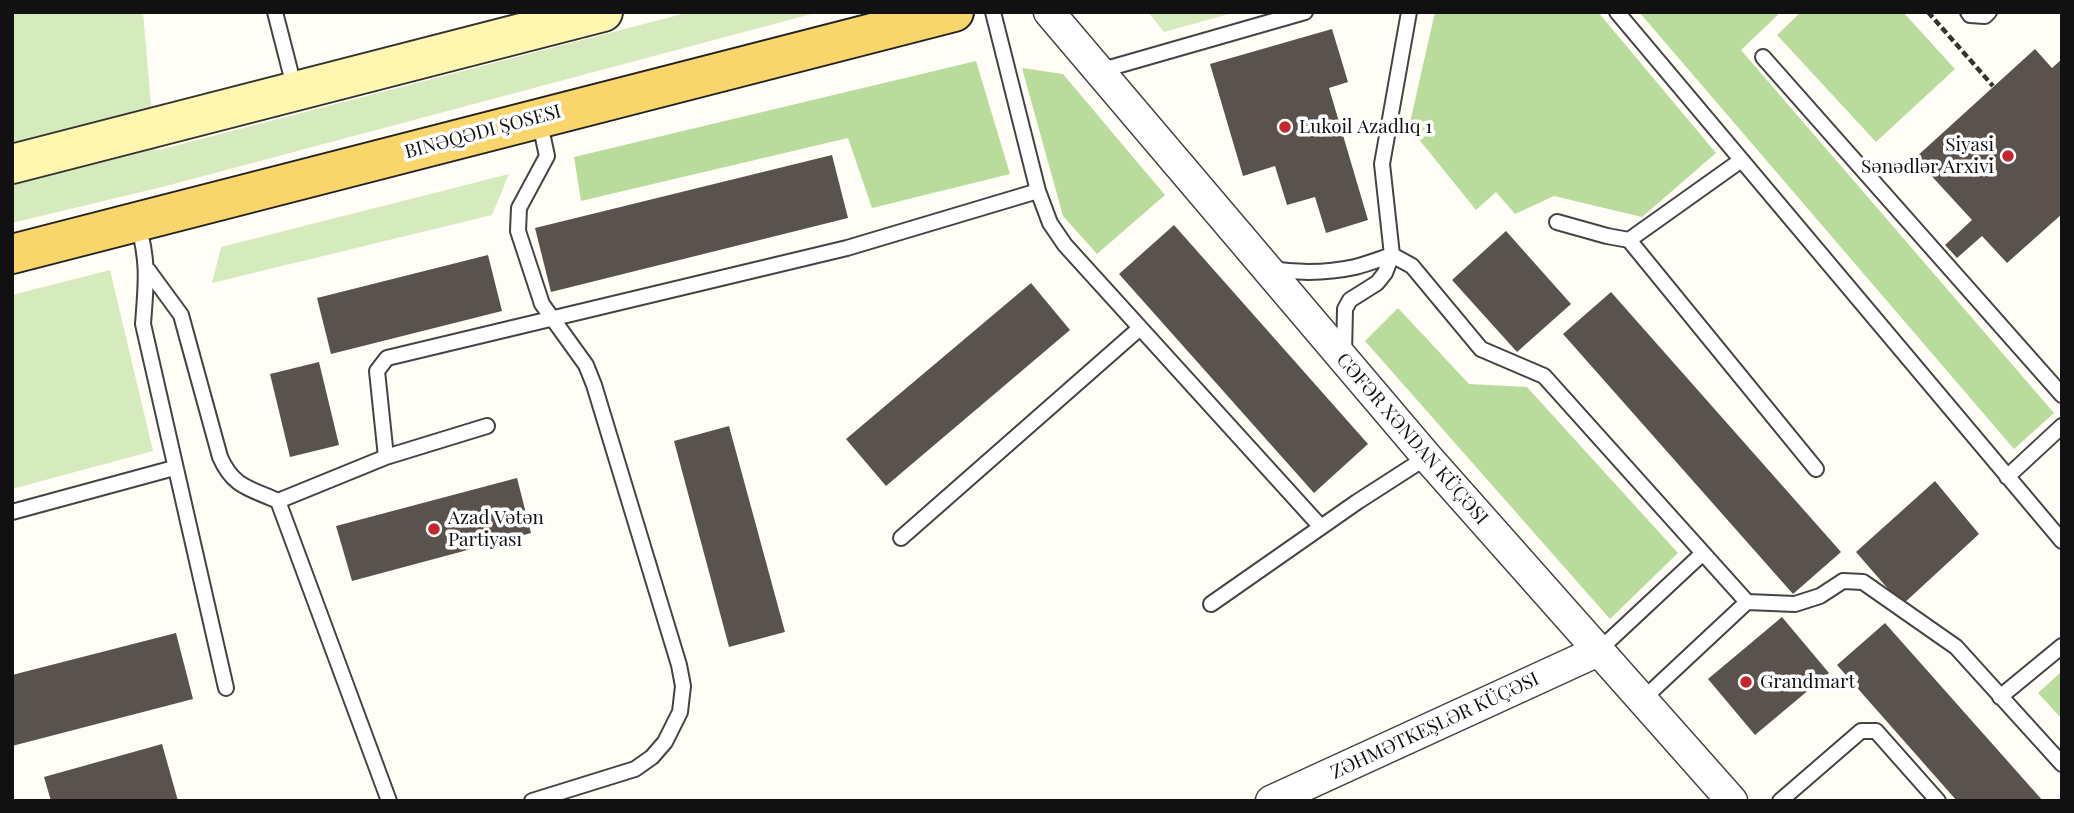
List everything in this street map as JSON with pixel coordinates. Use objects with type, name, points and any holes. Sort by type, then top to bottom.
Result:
[{"type":"main road","name":"BINƏQƏDI ŞOSESI","points":[[12,254],[954,12]]},
{"type":"street","points":[[12,164],[603,12]]},
{"type":"street","points":[[835,43],[881,12]]},
{"type":"street","name":"CƏFƏR XƏNDAN KÜÇƏSI","points":[[1049,12],[1427,457],[1732,801]]},
{"type":"street","name":"ZƏHMƏTKEŞLƏR KÜÇƏSI","points":[[1271,801],[1598,651]]},
{"type":"lane","points":[[275,12],[295,91]]},
{"type":"lane","points":[[993,12],[1038,191],[1051,223],[1065,245],[1321,527]]},
{"type":"lane","points":[[1099,71],[1306,12]]},
{"type":"lane","points":[[1344,361],[1345,309],[1350,300],[1377,283],[1385,273],[1392,255],[1382,164],[1409,12]]},
{"type":"lane","points":[[1617,12],[2062,541]]},
{"type":"lane","points":[[1968,12],[1970,15],[1985,16],[1989,12]]},
{"type":"lane","points":[[1763,57],[2062,395]]},
{"type":"lane","points":[[532,801],[635,769],[643,763],[665,742],[680,712],[683,686],[679,665],[594,385],[586,365],[542,304],[518,231],[519,208],[547,156],[539,117]]},
{"type":"lane","points":[[1629,240],[1740,161]]},
{"type":"lane","points":[[386,457],[377,371],[387,358],[846,248],[1038,191]]},
{"type":"lane","points":[[1557,222],[1629,240],[1816,469]]},
{"type":"lane","points":[[138,223],[148,270],[143,324],[226,688]]},
{"type":"lane","points":[[1265,268],[1327,271],[1353,267],[1392,255],[1412,266],[1481,349],[1544,376],[1747,602]]},
{"type":"lane","points":[[148,270],[181,315],[220,457],[227,473],[234,481],[278,501],[388,801]]},
{"type":"lane","points":[[901,538],[1140,328]]},
{"type":"lane","points":[[278,501],[386,457],[487,426]]},
{"type":"lane","points":[[2007,477],[2062,426]]},
{"type":"lane","points":[[1211,604],[1427,457]]},
{"type":"lane","points":[[12,512],[174,468]]},
{"type":"lane","points":[[1598,651],[1703,553]]},
{"type":"lane","points":[[1642,700],[1747,602],[1795,604],[1819,596],[1843,580],[1863,582],[1956,647],[2062,764]]},
{"type":"lane","points":[[2000,697],[2062,646]]},
{"type":"lane","points":[[1780,801],[1861,732],[1876,731],[1938,801]]},
{"type":"path","points":[[1928,12],[1993,86]]},
{"type":"green space","points":[[12,12],[143,12],[155,151],[690,12],[819,12],[166,186],[12,223]]},
{"type":"green space","points":[[1148,12],[1236,12],[1164,32]]},
{"type":"green space","points":[[1435,12],[1598,12],[1716,153],[1642,217],[1554,196],[1515,214],[1496,192],[1476,210],[1409,127]]},
{"type":"green space","points":[[1639,12],[1781,12],[1741,50],[2054,413],[2014,449]]},
{"type":"green space","points":[[1801,12],[1903,12],[1955,69],[1876,142],[1777,35]]},
{"type":"green space","points":[[976,61],[1010,174],[872,208],[848,138],[581,201],[574,157]]},
{"type":"green space","points":[[1022,68],[1063,74],[1165,195],[1097,254],[1063,216]]},
{"type":"green space","points":[[509,174],[492,215],[212,283],[221,247]]},
{"type":"green space","points":[[110,270],[153,451],[12,489],[12,295]]},
{"type":"green space","points":[[1398,308],[1469,384],[1527,387],[1678,553],[1610,619],[1365,341]]},
{"type":"green space","points":[[2062,671],[2062,719],[2038,693]]},
{"type":"building","name":"Lukoil Azadlıq 1","points":[[1332,29],[1348,82],[1329,88],[1368,220],[1326,233],[1315,197],[1287,205],[1275,166],[1243,176],[1210,64]]},
{"type":"building","points":[[2035,49],[2052,68],[2062,59],[2062,214],[2007,263],[1982,236],[1957,258],[1945,245],[1972,220],[1915,158]]},
{"type":"building","points":[[832,155],[848,218],[551,292],[535,228]]},
{"type":"building","points":[[1174,225],[1368,444],[1314,493],[1119,274]]},
{"type":"building","points":[[1506,231],[1571,304],[1517,352],[1452,280]]},
{"type":"building","points":[[488,255],[502,311],[331,354],[317,298]]},
{"type":"building","points":[[1031,283],[1070,330],[886,486],[846,439]]},
{"type":"building","points":[[1611,292],[1841,552],[1793,594],[1563,334]]},
{"type":"building","points":[[319,362],[339,445],[290,457],[270,374]]},
{"type":"building","points":[[729,426],[785,632],[729,647],[674,441]]},
{"type":"building","name":"Azad Vətən Partiyası","points":[[517,478],[531,533],[352,581],[336,526]]},
{"type":"building","points":[[1935,481],[1979,534],[1902,605],[1856,552]]},
{"type":"building","points":[[1782,617],[1829,673],[1755,735],[1708,679]]},
{"type":"building","points":[[1885,623],[2043,801],[1957,801],[1837,665]]},
{"type":"building","points":[[176,633],[193,699],[12,746],[12,675]]},
{"type":"building","points":[[162,744],[178,801],[51,801],[44,777]]},
{"type":"place","name":"Lukoil Azadlıq 1","points":[[1285,127]]},
{"type":"place","name":"Siyasi Sənədlər Arxivi","points":[[2008,156]]},
{"type":"place","name":"Azad Vətən Partiyası","points":[[434,529]]},
{"type":"place","name":"Grandmart","points":[[1746,682]]}]
